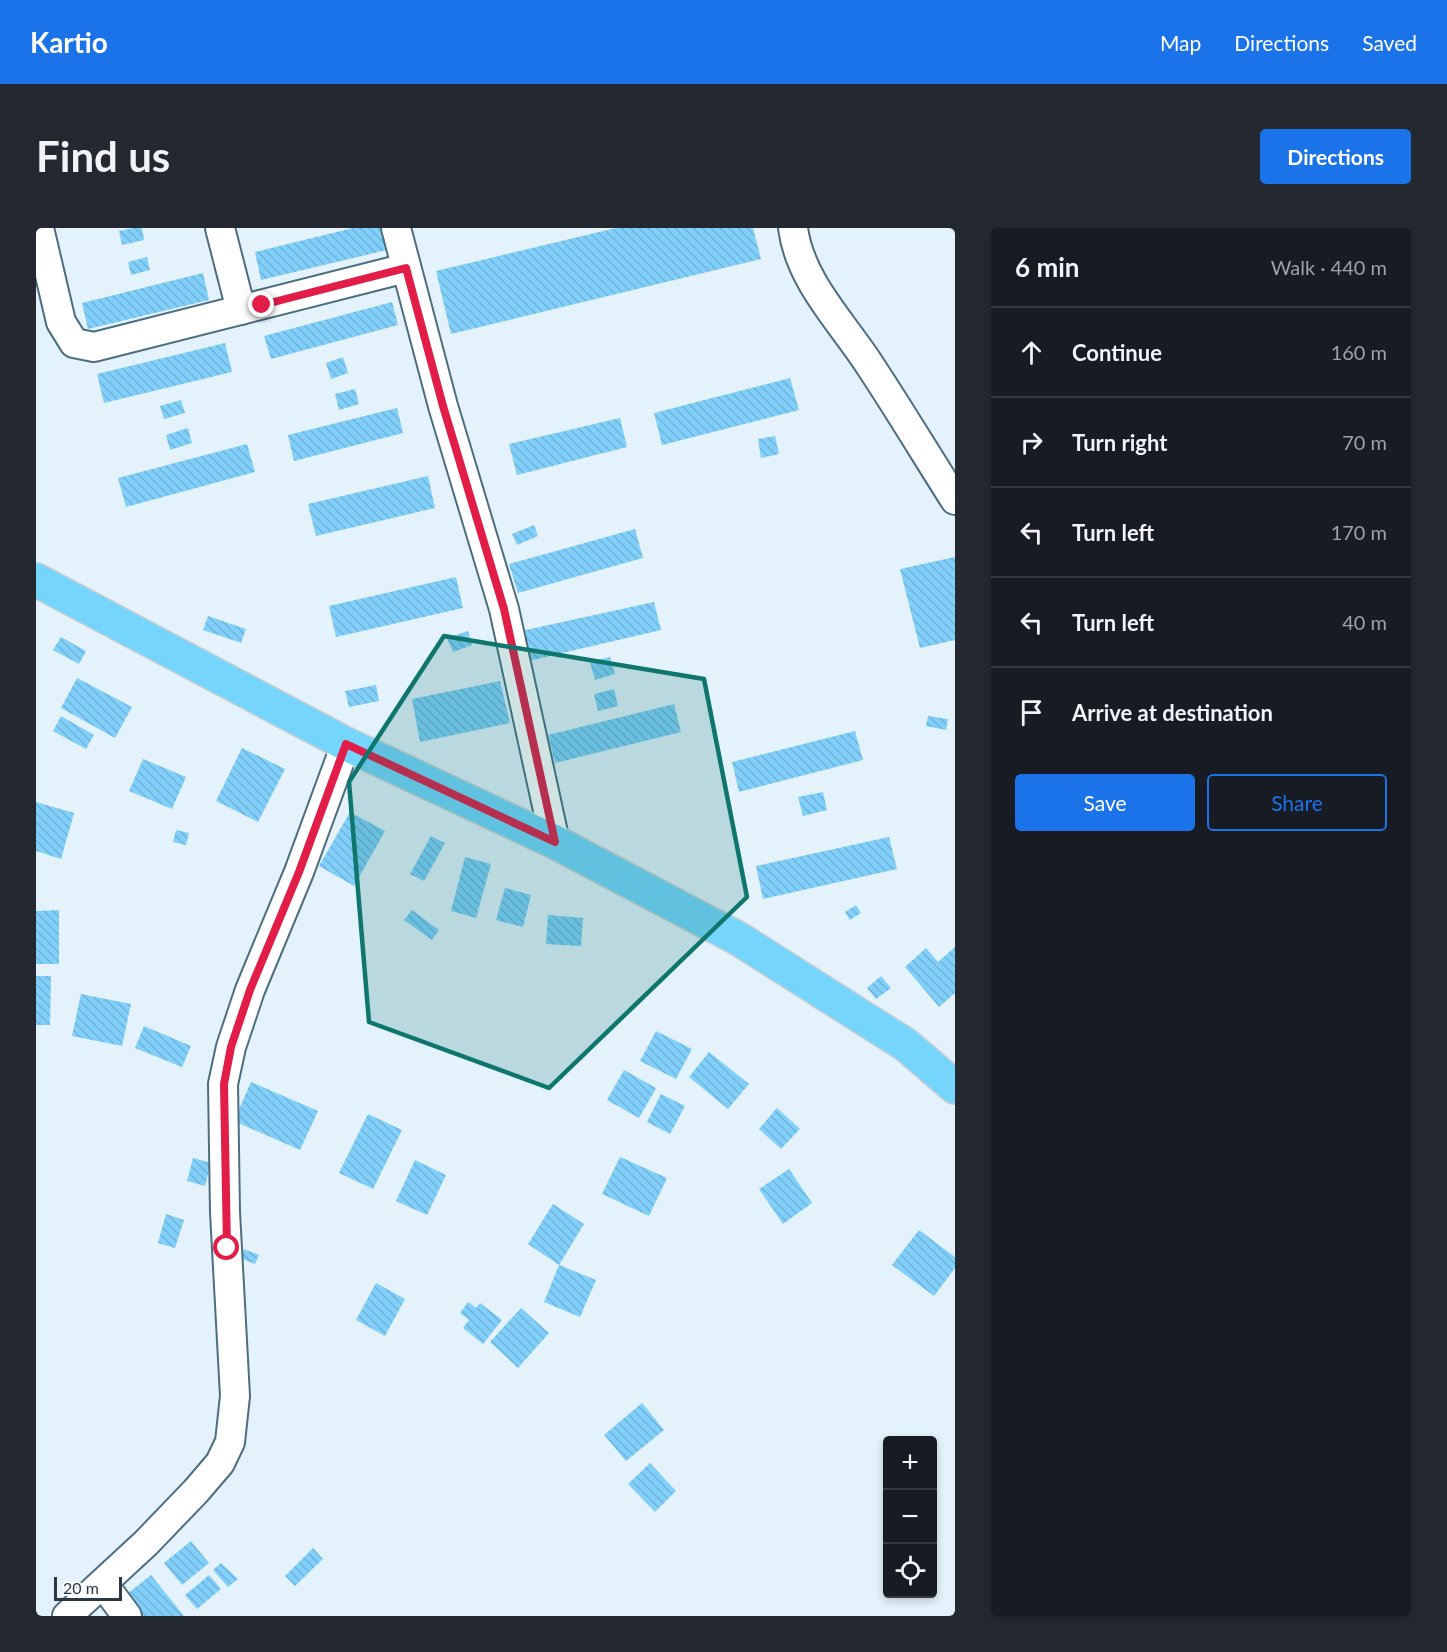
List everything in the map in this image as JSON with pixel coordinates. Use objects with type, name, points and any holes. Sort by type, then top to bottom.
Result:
[{"type":"main road","points":[[36,580],[346,744],[555,842],[739,939],[906,1045],[955,1087]]},
{"type":"street","points":[[39,228],[61,322],[74,343],[94,347],[406,268]]},
{"type":"street","points":[[220,228],[242,310]]},
{"type":"street","points":[[396,228],[443,406],[504,609],[555,842]]},
{"type":"street","points":[[793,228],[796,247],[811,281],[870,365],[955,500]]},
{"type":"street","points":[[67,1616],[103,1584],[196,1491],[220,1463],[230,1442],[236,1396],[225,1212],[224,1084],[231,1047],[250,990],[303,862],[346,744]]},
{"type":"street","points":[[103,1584],[127,1616]]},
{"type":"highlighted area","points":[[444,636],[704,679],[747,897],[549,1088],[369,1022],[349,782]]},
{"type":"building","points":[[142,228],[144,240],[122,245],[119,231]]},
{"type":"building","points":[[353,228],[386,228],[391,249],[261,280],[255,252]]},
{"type":"building","points":[[616,228],[753,228],[761,259],[451,334],[436,271]]},
{"type":"building","points":[[147,257],[150,270],[131,275],[128,262]]},
{"type":"building","points":[[203,273],[209,300],[88,329],[82,303]]},
{"type":"building","points":[[392,302],[398,325],[271,359],[264,336]]},
{"type":"building","points":[[225,343],[232,372],[104,403],[97,374]]},
{"type":"building","points":[[343,357],[348,373],[331,379],[326,363]]},
{"type":"building","points":[[790,378],[799,410],[662,445],[654,413]]},
{"type":"building","points":[[355,389],[359,404],[339,410],[335,394]]},
{"type":"building","points":[[181,400],[185,413],[164,419],[160,406]]},
{"type":"building","points":[[397,408],[403,433],[294,461],[288,435]]},
{"type":"building","points":[[620,418],[627,447],[517,475],[509,444]]},
{"type":"building","points":[[188,428],[192,443],[170,450],[166,435]]},
{"type":"building","points":[[775,436],[779,454],[761,458],[758,439]]},
{"type":"building","points":[[247,444],[255,472],[126,507],[118,478]]},
{"type":"building","points":[[428,476],[435,508],[316,536],[308,504]]},
{"type":"building","points":[[534,525],[538,536],[517,545],[512,534]]},
{"type":"building","points":[[635,529],[643,558],[518,593],[509,564]]},
{"type":"building","points":[[955,557],[955,640],[920,648],[900,569]]},
{"type":"building","points":[[456,577],[463,608],[336,637],[329,606]]},
{"type":"building","points":[[654,602],[661,630],[528,661],[521,631]]},
{"type":"building","points":[[208,616],[246,629],[241,643],[203,630]]},
{"type":"building","points":[[468,631],[472,645],[453,652],[447,638]]},
{"type":"building","points":[[61,637],[86,651],[79,664],[53,650]]},
{"type":"building","points":[[610,657],[615,674],[595,680],[590,662]]},
{"type":"building","points":[[77,678],[132,707],[115,738],[61,708]]},
{"type":"building","points":[[500,681],[510,723],[420,742],[412,699]]},
{"type":"building","points":[[376,685],[379,701],[349,707],[345,691]]},
{"type":"building","points":[[614,689],[618,706],[598,711],[594,694]]},
{"type":"building","points":[[674,704],[681,732],[555,763],[548,735]]},
{"type":"building","points":[[61,716],[94,735],[86,749],[53,731]]},
{"type":"building","points":[[928,716],[948,719],[946,730],[926,726]]},
{"type":"building","points":[[855,731],[863,760],[739,792],[732,762]]},
{"type":"building","points":[[242,748],[285,769],[258,822],[216,801]]},
{"type":"building","points":[[143,759],[186,777],[172,809],[129,791]]},
{"type":"building","points":[[823,792],[827,810],[803,816],[798,797]]},
{"type":"building","points":[[36,802],[74,813],[61,859],[36,851]]},
{"type":"building","points":[[350,812],[385,831],[354,886],[319,866]]},
{"type":"building","points":[[176,830],[189,833],[186,845],[173,842]]},
{"type":"building","points":[[431,836],[445,843],[424,881],[410,874]]},
{"type":"building","points":[[889,837],[897,869],[763,899],[756,866]]},
{"type":"building","points":[[465,857],[491,864],[476,918],[451,911]]},
{"type":"building","points":[[505,888],[531,895],[523,927],[496,920]]},
{"type":"building","points":[[856,905],[861,913],[850,920],[845,912]]},
{"type":"building","points":[[59,910],[59,964],[36,964],[36,911]]},
{"type":"building","points":[[412,910],[439,930],[432,940],[404,920]]},
{"type":"building","points":[[548,915],[583,918],[581,946],[546,944]]},
{"type":"building","points":[[955,947],[955,993],[939,1007],[905,967],[926,948],[938,962]]},
{"type":"building","points":[[36,976],[51,976],[50,1025],[36,1025]]},
{"type":"building","points":[[881,976],[891,988],[876,999],[867,988]]},
{"type":"building","points":[[81,994],[131,1004],[122,1046],[72,1036]]},
{"type":"building","points":[[144,1026],[191,1046],[182,1067],[135,1048]]},
{"type":"building","points":[[656,1031],[692,1049],[676,1079],[640,1061]]},
{"type":"building","points":[[709,1052],[749,1084],[728,1109],[689,1077]]},
{"type":"building","points":[[624,1070],[656,1088],[639,1118],[607,1100]]},
{"type":"building","points":[[251,1082],[318,1111],[300,1150],[234,1121]]},
{"type":"building","points":[[661,1094],[685,1106],[670,1134],[647,1122]]},
{"type":"building","points":[[777,1108],[800,1129],[781,1149],[759,1129]]},
{"type":"building","points":[[368,1114],[402,1130],[373,1189],[339,1173]]},
{"type":"building","points":[[620,1157],[667,1178],[649,1216],[602,1194]]},
{"type":"building","points":[[193,1158],[211,1163],[205,1186],[187,1181]]},
{"type":"building","points":[[415,1160],[446,1175],[427,1215],[396,1201]]},
{"type":"building","points":[[789,1169],[812,1203],[783,1224],[759,1189]]},
{"type":"building","points":[[553,1204],[584,1224],[559,1265],[528,1244]]},
{"type":"building","points":[[166,1214],[184,1220],[175,1248],[158,1243]]},
{"type":"building","points":[[919,1230],[955,1257],[955,1268],[934,1296],[892,1265]]},
{"type":"building","points":[[244,1249],[259,1255],[255,1264],[240,1258]]},
{"type":"building","points":[[559,1265],[596,1280],[580,1317],[544,1302]]},
{"type":"building","points":[[376,1283],[405,1299],[385,1336],[356,1320]]},
{"type":"building","points":[[468,1302],[476,1308],[480,1303],[502,1320],[483,1344],[463,1328],[469,1320],[460,1313]]},
{"type":"building","points":[[521,1308],[549,1333],[518,1368],[490,1342]]},
{"type":"building","points":[[642,1403],[664,1430],[626,1461],[604,1435]]},
{"type":"building","points":[[650,1463],[676,1491],[655,1512],[628,1484]]},
{"type":"building","points":[[191,1541],[209,1563],[182,1585],[164,1563]]},
{"type":"building","points":[[313,1548],[323,1559],[295,1586],[285,1576]]},
{"type":"building","points":[[221,1563],[238,1579],[228,1587],[213,1570]]},
{"type":"building","points":[[151,1575],[184,1616],[137,1616],[122,1598]]},
{"type":"building","points":[[209,1575],[221,1589],[197,1609],[185,1595]]},
{"type":"route","points":[[227,1248],[224,1084],[231,1047],[250,990],[299,872],[346,744],[555,842],[504,609],[443,406],[406,268],[262,305]]}]
